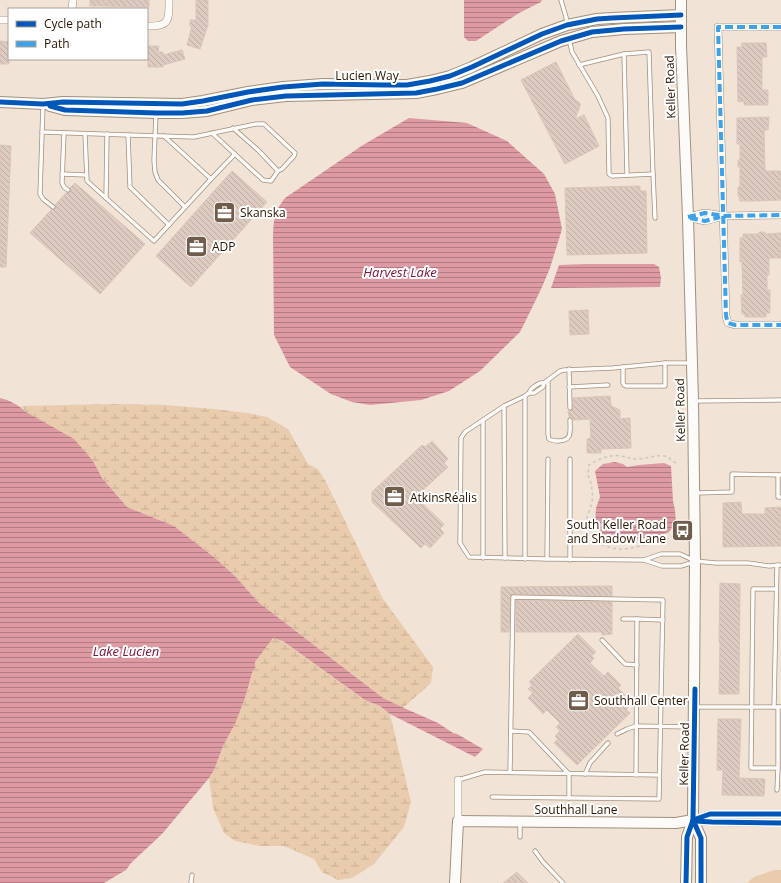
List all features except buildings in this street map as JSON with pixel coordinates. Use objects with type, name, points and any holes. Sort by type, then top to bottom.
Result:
[{"type":"street","points":[[148,26],[159,26],[167,21],[169,15],[169,0]]},
{"type":"street","name":"Keller Road","points":[[681,0],[681,46],[688,217],[693,401],[695,561],[693,820],[687,837],[686,883]]},
{"type":"street","name":"Lucien Way","points":[[156,108],[283,87],[323,84],[407,85],[430,81],[450,76],[542,34],[567,25],[597,19],[681,15]]},
{"type":"street","points":[[567,25],[569,38]]},
{"type":"street","name":"Lucien Way","points":[[0,102],[43,104],[64,102],[207,111],[252,100],[286,96],[416,93],[462,83],[569,38],[592,32],[681,27]]},
{"type":"street","points":[[781,28],[718,27],[726,316],[728,322],[735,325],[781,325]]},
{"type":"street","points":[[688,217],[705,213],[724,216],[781,215]]},
{"type":"street","points":[[455,883],[458,780]]},
{"type":"street","points":[[693,820],[710,814],[781,814]]},
{"type":"street","points":[[693,820],[712,822],[781,823]]},
{"type":"street","name":"Keller Road","points":[[693,820],[700,838],[701,883]]},
{"type":"street","name":"Southhall Lane","points":[[458,821],[676,823],[693,820]]},
{"type":"lane","points":[[561,0],[567,25]]},
{"type":"lane","points":[[569,38],[572,52],[598,96],[608,118],[609,174],[612,176],[653,174]]},
{"type":"lane","points":[[579,65],[624,54],[649,52],[655,218]]},
{"type":"lane","points":[[624,54],[627,175]]},
{"type":"lane","points":[[43,104],[40,194],[43,199],[53,207]]},
{"type":"lane","points":[[156,108],[155,172],[158,180],[185,207]]},
{"type":"lane","points":[[42,132],[194,137],[233,128],[264,124],[295,153],[290,161],[278,171],[271,181],[263,180],[212,133]]},
{"type":"lane","points":[[233,128],[258,150],[278,171]]},
{"type":"lane","points":[[64,133],[62,183],[68,190]]},
{"type":"lane","points":[[85,134],[87,181],[154,241],[210,179],[235,154]]},
{"type":"lane","points":[[106,198],[107,134]]},
{"type":"lane","points":[[128,135],[130,187],[169,225]]},
{"type":"lane","points":[[164,136],[210,179]]},
{"type":"lane","points":[[62,174],[86,174]]},
{"type":"lane","points":[[692,363],[665,363],[613,368],[569,369],[560,371],[544,383],[540,383],[525,396],[504,406],[465,432],[461,438],[460,543],[469,558],[644,560],[662,566],[681,566],[695,561]]},
{"type":"lane","points":[[623,367],[623,383],[626,386],[665,386],[665,363]]},
{"type":"lane","points":[[569,369],[570,408]]},
{"type":"lane","points":[[548,380],[549,439],[554,441],[566,440],[569,436],[570,420]]},
{"type":"lane","points":[[569,387],[608,385]]},
{"type":"lane","points":[[525,396],[525,559]]},
{"type":"lane","points":[[693,401],[781,400]]},
{"type":"lane","points":[[504,406],[505,558]]},
{"type":"lane","points":[[482,420],[483,558]]},
{"type":"lane","points":[[547,560],[548,459]]},
{"type":"lane","points":[[570,459],[570,560]]},
{"type":"lane","points":[[694,493],[732,492],[732,474],[779,475],[778,497],[781,497]]},
{"type":"lane","points":[[644,560],[661,554],[680,554],[695,561],[716,563],[748,563],[769,566],[779,565],[776,589],[778,707],[777,790]]},
{"type":"lane","points":[[776,589],[753,589],[751,768],[778,768]]},
{"type":"lane","points":[[492,797],[659,799],[663,600],[513,597],[510,772]]},
{"type":"lane","points":[[623,619],[663,620]]},
{"type":"lane","points":[[636,775],[637,620]]},
{"type":"lane","points":[[602,640],[625,664],[637,664]]},
{"type":"lane","points":[[694,707],[778,707]]},
{"type":"lane","points":[[617,734],[636,726],[694,727]]},
{"type":"lane","points":[[510,731],[529,732],[569,774],[569,798]]},
{"type":"lane","points":[[585,774],[590,763],[608,743]]},
{"type":"lane","points":[[458,780],[486,772],[659,775]]},
{"type":"lane","points":[[520,821],[520,837]]},
{"type":"lane","points":[[534,851],[563,883]]},
{"type":"lane","points":[[192,875],[192,883]]},
{"type":"path","points":[[676,463],[667,457],[659,456],[639,459],[609,456],[599,459],[589,465],[588,474],[592,490],[592,502],[588,515],[586,531],[597,543],[609,548],[620,550],[667,540],[677,534]]},
{"type":"green space","points":[[112,404],[165,405],[247,413],[267,417],[288,429],[308,464],[318,469],[326,482],[383,599],[433,667],[431,683],[403,708],[383,698],[258,602],[236,577],[215,558],[174,526],[127,507],[102,478],[93,461],[26,412],[21,406]]},
{"type":"green space","points":[[273,638],[283,641],[365,700],[380,706],[390,714],[411,802],[404,827],[374,864],[352,878],[338,880],[322,872],[314,859],[284,846],[260,846],[235,841],[224,833],[213,808],[209,778],[214,770],[223,746],[235,724],[255,667],[255,662]]},
{"type":"green space","points":[[774,870],[781,870],[781,883],[747,883],[754,877]]},
{"type":"water","points":[[464,0],[542,0],[476,41],[468,41],[464,37]]},
{"type":"water","name":"Harvest Lake","points":[[409,118],[467,123],[507,141],[544,174],[555,194],[562,229],[550,268],[520,332],[480,371],[449,391],[421,400],[370,405],[352,402],[331,394],[290,367],[274,335],[274,220],[279,207],[285,198],[363,145]]},
{"type":"water","points":[[654,264],[659,267],[661,278],[660,287],[551,288],[559,265]]},
{"type":"water","name":"Lake Lucien","points":[[0,398],[14,403],[26,412],[74,439],[93,461],[102,478],[127,507],[174,526],[215,558],[236,577],[258,602],[383,698],[438,723],[483,749],[475,757],[390,714],[380,706],[365,700],[283,641],[273,638],[255,662],[255,667],[245,698],[235,724],[223,746],[214,770],[209,778],[162,834],[131,863],[126,870],[104,883],[0,883]]},
{"type":"water","points":[[615,462],[623,464],[627,467],[664,463],[671,466],[676,523],[669,532],[628,542],[614,539],[608,540],[599,534],[595,525],[596,508],[600,497],[595,471],[603,464]]},
{"type":"marked path","points":[[781,27],[718,27],[726,316],[728,323],[735,325],[781,325]]},
{"type":"marked path","points":[[688,217],[705,213],[724,216],[781,215]]},
{"type":"marked path","points":[[690,218],[705,221],[720,217]]},
{"type":"cycle path","points":[[0,102],[43,104],[63,102],[182,104],[283,87],[323,84],[407,85],[450,76],[542,34],[567,25],[597,19],[681,15]]},
{"type":"cycle path","points":[[50,106],[65,110],[182,113],[207,111],[252,100],[286,96],[416,93],[462,83],[561,41],[592,32],[624,29],[681,27]]},
{"type":"cycle path","points":[[695,689],[693,820],[701,838],[701,883]]},
{"type":"cycle path","points":[[693,820],[710,814],[781,814]]},
{"type":"cycle path","points":[[686,883],[687,837],[693,820]]},
{"type":"cycle path","points":[[695,821],[781,823]]},
{"type":"place","name":"Skanska","points":[[225,212]]},
{"type":"place","name":"ADP","points":[[197,246]]},
{"type":"place","name":"AtkinsRéalis","points":[[394,497]]},
{"type":"place","name":"South Keller Road and Shadow Lane","points":[[682,531]]},
{"type":"place","name":"Southhall Center","points":[[579,700]]}]
